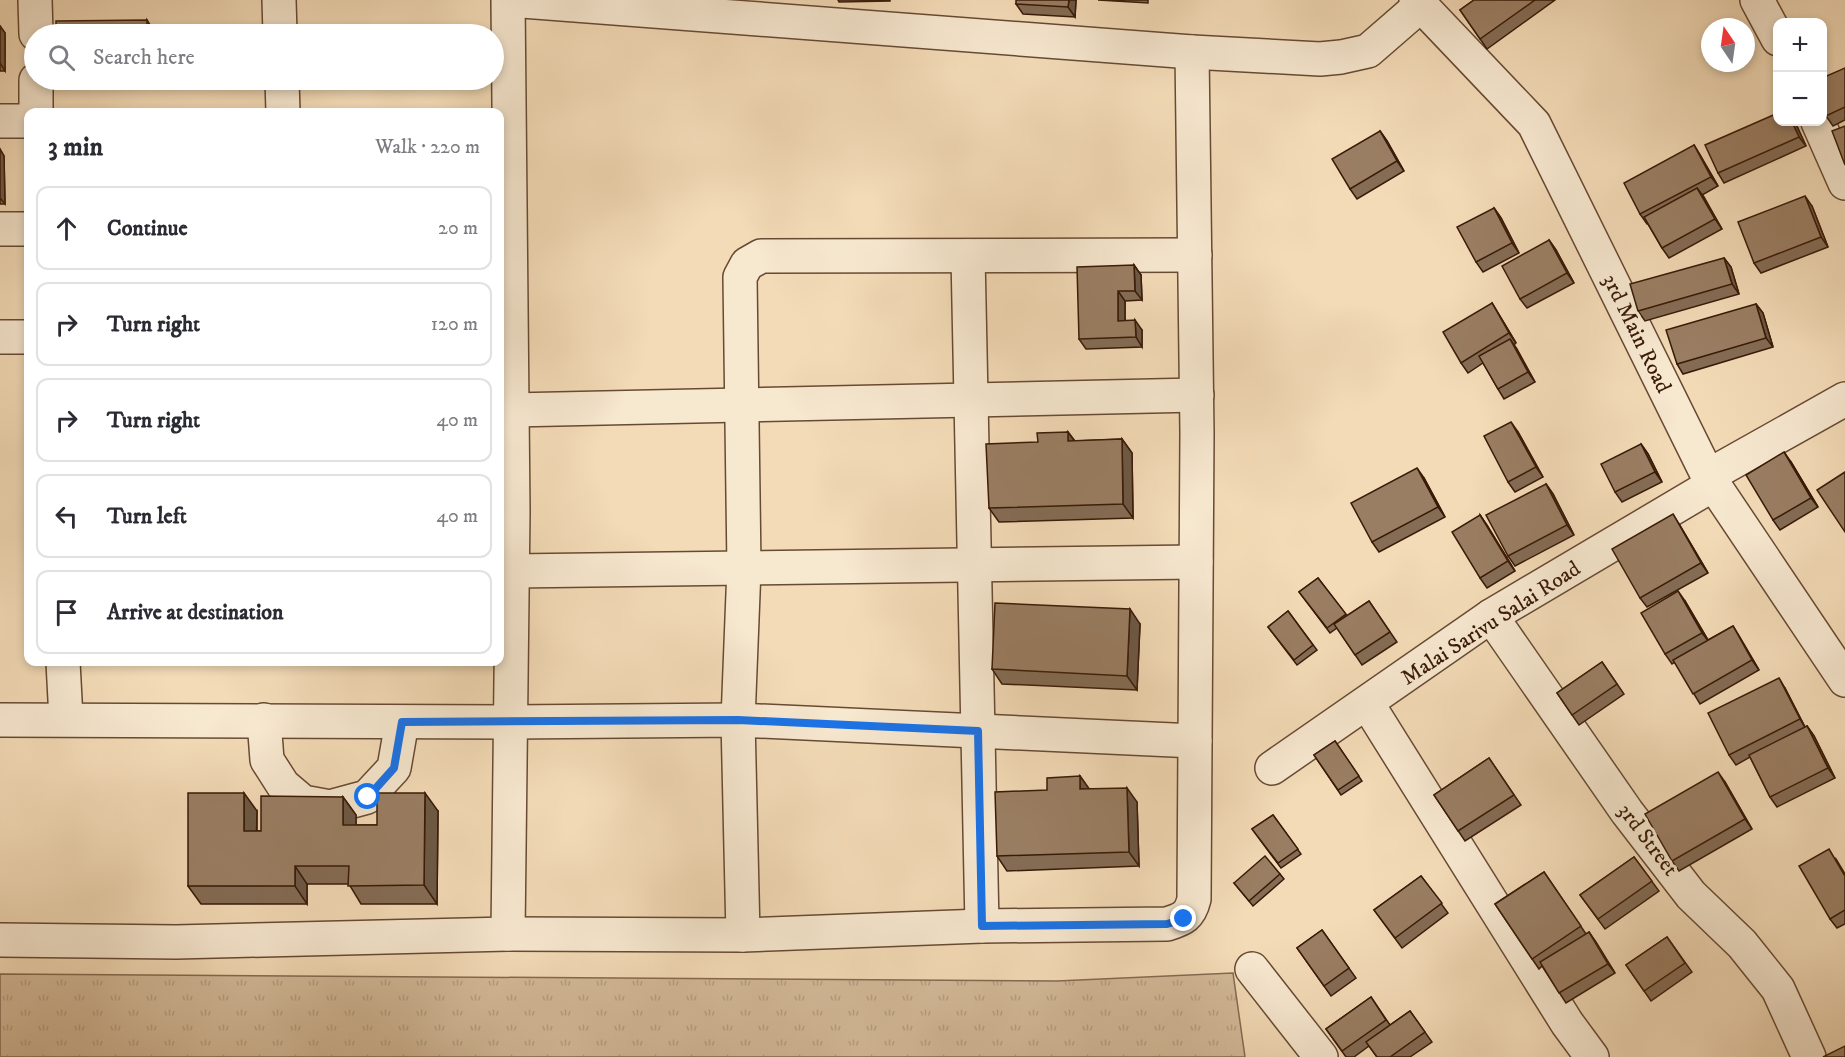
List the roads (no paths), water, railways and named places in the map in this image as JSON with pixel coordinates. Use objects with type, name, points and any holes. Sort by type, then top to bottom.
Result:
[{"type":"street","points":[[35,0],[36,24]]},
{"type":"street","points":[[279,0],[280,24]]},
{"type":"street","points":[[508,934],[513,571],[508,0],[1192,52],[1320,59],[1368,51],[1418,3]]},
{"type":"street","points":[[1757,0],[1773,30]]},
{"type":"street","name":"3rd Main Road","points":[[1418,3],[1534,124],[1711,480],[1845,680]]},
{"type":"street","points":[[0,940],[176,942],[508,934],[743,935],[982,926],[1167,924],[1184,919],[1194,899],[1197,395],[1192,52]]},
{"type":"street","points":[[36,90],[36,108]]},
{"type":"street","points":[[282,90],[283,108]]},
{"type":"street","points":[[0,121],[24,121]]},
{"type":"street","points":[[1820,126],[1845,183]]},
{"type":"street","points":[[0,229],[24,229]]},
{"type":"street","points":[[743,935],[738,720],[744,568],[740,277],[747,264],[761,256],[1195,255]]},
{"type":"street","points":[[969,256],[982,926]]},
{"type":"street","points":[[0,337],[24,337]]},
{"type":"street","points":[[512,410],[1197,395]]},
{"type":"street","name":"Malai Sarivu Salai Road","points":[[1272,768],[1491,616],[1845,399]]},
{"type":"street","points":[[513,571],[1196,562]]},
{"type":"street","name":"3rd Street","points":[[1491,616],[1634,821],[1692,895],[1742,944],[1778,989],[1809,1057]]},
{"type":"street","points":[[63,666],[66,719]]},
{"type":"street","points":[[1367,704],[1567,1023],[1592,1057]]},
{"type":"street","points":[[0,720],[511,722],[738,720],[1195,741]]},
{"type":"street","points":[[264,720],[267,760],[283,785],[303,802],[330,807],[368,797],[394,768],[402,722]]},
{"type":"street","points":[[1252,969],[1321,1057]]}]
